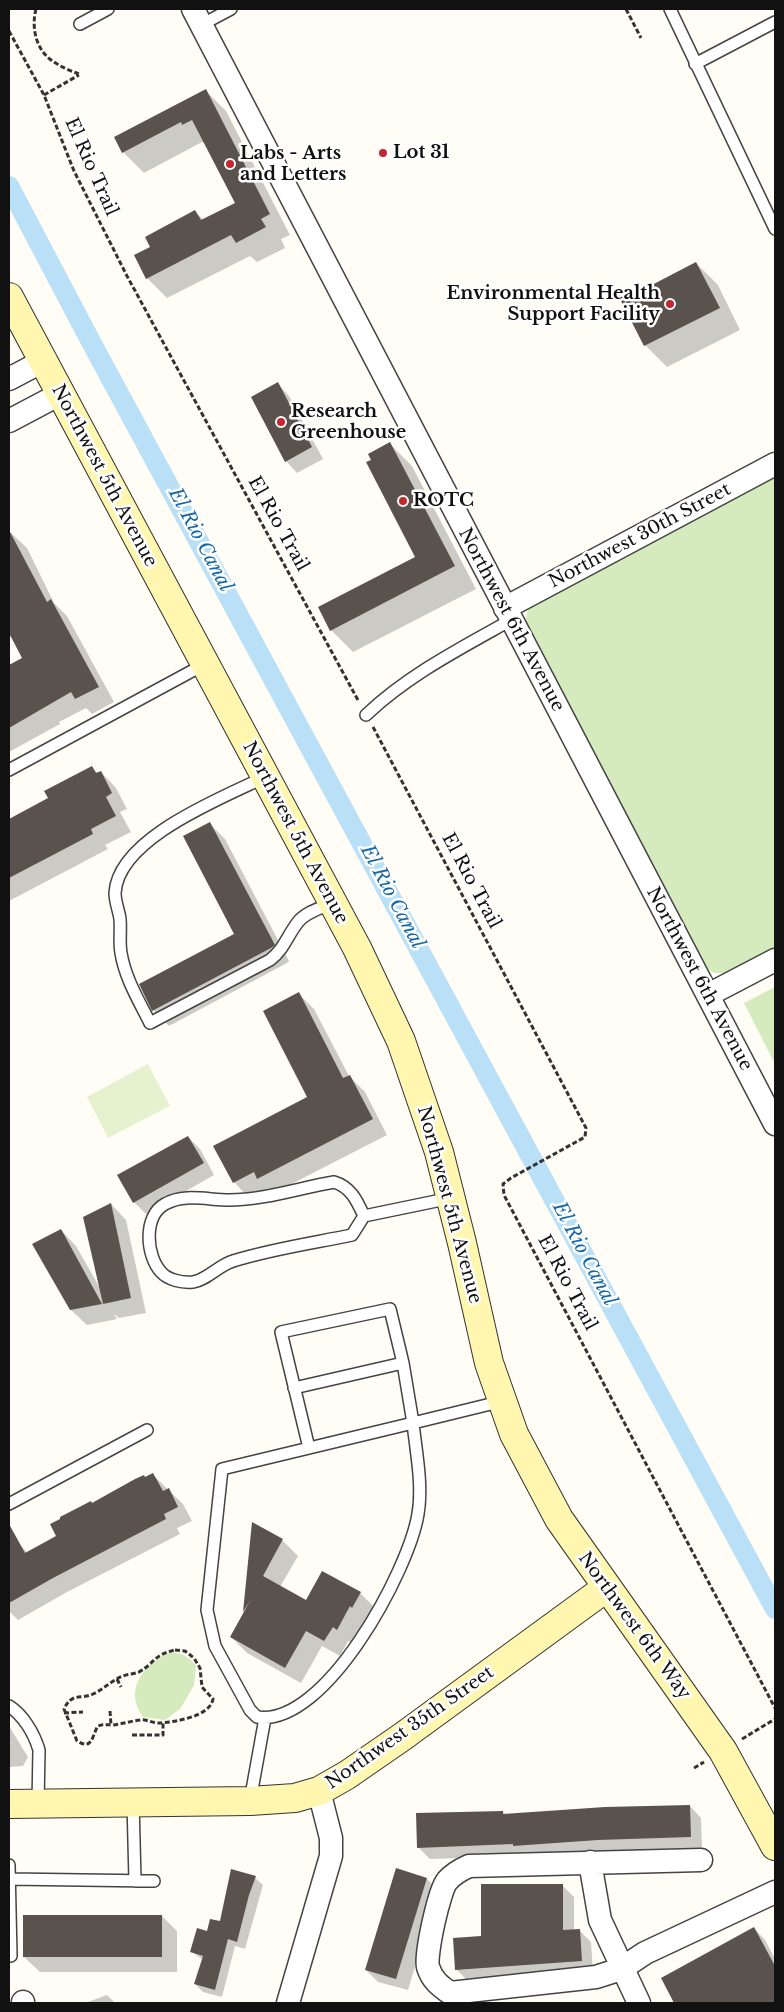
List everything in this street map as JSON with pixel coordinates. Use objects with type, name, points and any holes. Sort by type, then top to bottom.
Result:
[{"type":"street","name":"Northwest 6th Avenue","points":[[197,17],[775,1124]]},
{"type":"street","name":"Northwest 5th Avenue","points":[[9,297],[377,988],[400,1041],[439,1152],[490,1362],[502,1401]]},
{"type":"street","points":[[9,379],[42,361]]},
{"type":"street","points":[[9,421],[60,394]]},
{"type":"street","name":"Northwest 30th Street","points":[[508,614],[775,464]]},
{"type":"street","points":[[708,995],[775,960]]},
{"type":"street","name":"Northwest 6th Way","points":[[502,1401],[514,1434],[559,1519],[723,1751],[775,1846]]},
{"type":"street","name":"Northwest 35th Street","points":[[9,1804],[250,1801],[295,1798],[319,1791],[347,1776],[606,1588]]},
{"type":"street","points":[[288,2003],[331,1856],[331,1838],[319,1791]]},
{"type":"street","points":[[701,1860],[469,1866],[455,1873],[445,1883],[428,1945],[428,1966],[436,1983],[450,1993],[596,1977],[621,1969],[646,1953],[775,1892]]},
{"type":"street","points":[[590,1862],[600,1920],[621,1969],[639,2003]]},
{"type":"lane","points":[[80,24],[108,9]]},
{"type":"lane","points":[[197,17],[231,9]]},
{"type":"lane","points":[[670,9],[775,229]]},
{"type":"lane","points":[[695,64],[775,22]]},
{"type":"lane","points":[[366,715],[426,669],[508,614]]},
{"type":"lane","points":[[9,770],[205,664]]},
{"type":"lane","points":[[265,776],[167,827],[148,840],[124,867],[115,893],[120,920],[121,953],[130,981],[150,1023],[270,960],[279,953],[298,922],[305,916],[332,903]]},
{"type":"lane","points":[[364,1216],[358,1201],[350,1191],[341,1184],[334,1182],[254,1199],[228,1200],[196,1197],[176,1199],[164,1204],[156,1212],[150,1234],[151,1248],[161,1272],[169,1279],[194,1282],[232,1261],[352,1235],[364,1216],[451,1198]]},
{"type":"lane","points":[[309,1448],[281,1332],[390,1309],[403,1364],[413,1423],[419,1508],[403,1563],[394,1584],[346,1660],[321,1688],[300,1706],[276,1716],[257,1717],[250,1710],[215,1646],[207,1610],[222,1468],[309,1448],[413,1423],[502,1401]]},
{"type":"lane","points":[[294,1388],[403,1364]]},
{"type":"lane","points":[[9,1504],[147,1430]]},
{"type":"lane","points":[[9,1706],[23,1720],[37,1742],[40,1760],[38,1804]]},
{"type":"lane","points":[[250,1801],[264,1718]]},
{"type":"lane","points":[[133,1802],[135,1881]]},
{"type":"lane","points":[[9,1865],[11,1956]]},
{"type":"lane","points":[[9,1879],[154,1881]]},
{"type":"path","points":[[36,9],[32,24],[41,51],[53,62],[79,74],[44,95]]},
{"type":"path","points":[[626,9],[641,38]]},
{"type":"path","name":"El Rio Trail","points":[[9,32],[44,95],[74,171],[127,276],[366,715],[586,1128],[585,1137],[576,1144],[503,1184],[504,1195],[775,1708]]},
{"type":"path","points":[[175,1650],[185,1651],[194,1658],[200,1668],[202,1687],[213,1699],[212,1705],[207,1710],[194,1716],[163,1722],[142,1720],[111,1725],[103,1724],[98,1726],[92,1741],[87,1744],[81,1744],[77,1741],[64,1712],[70,1700],[75,1697],[91,1695],[117,1679],[139,1672],[163,1653],[175,1650]]},
{"type":"path","points":[[117,1679],[121,1687]]},
{"type":"path","points":[[110,1711],[111,1725]]},
{"type":"path","points":[[64,1712],[83,1712]]},
{"type":"path","points":[[132,1736],[163,1735],[163,1722]]},
{"type":"green space","points":[[775,477],[775,947],[725,973],[714,973],[705,968],[525,622],[529,606]]},
{"type":"green space","points":[[775,987],[775,1064],[744,1003]]},
{"type":"green space","points":[[148,1064],[170,1106],[108,1138],[87,1097]]},
{"type":"green space","points":[[168,1653],[181,1654],[196,1666],[194,1685],[180,1709],[165,1720],[143,1717],[135,1697],[139,1680],[150,1665]]},
{"type":"building","name":"Labs - Arts and Letters","points":[[206,89],[270,214],[261,219],[266,227],[236,243],[231,235],[146,279],[134,255],[150,247],[145,237],[195,210],[201,220],[235,203],[192,120],[182,125],[181,122],[122,153],[114,137]]},
{"type":"building","name":"Environmental Health Support Facility","points":[[696,262],[720,308],[644,346],[621,301]]},
{"type":"building","name":"Research Greenhouse","points":[[278,382],[312,447],[285,462],[251,397]]},
{"type":"building","name":"ROTC","points":[[390,442],[455,566],[330,631],[318,607],[415,557],[366,462],[371,460],[368,454]]},
{"type":"building","points":[[9,530],[47,602],[51,599],[99,687],[75,699],[71,692],[9,728],[9,665],[22,658],[9,633]]},
{"type":"building","points":[[92,766],[96,773],[101,771],[112,793],[106,797],[116,816],[91,829],[93,834],[9,878],[9,819],[48,798],[44,791]]},
{"type":"building","points":[[210,822],[275,945],[152,1011],[139,984],[234,934],[183,836]]},
{"type":"building","points":[[299,992],[343,1078],[350,1075],[373,1119],[257,1179],[254,1172],[233,1183],[213,1146],[307,1097],[263,1011]]},
{"type":"building","points":[[188,1136],[204,1163],[133,1203],[117,1175]]},
{"type":"building","points":[[111,1203],[131,1298],[103,1304],[83,1217]]},
{"type":"building","points":[[61,1229],[102,1304],[70,1310],[32,1244]]},
{"type":"building","points":[[153,1473],[163,1491],[169,1488],[178,1507],[164,1514],[166,1519],[9,1603],[9,1524],[25,1553],[56,1536],[50,1524],[60,1519],[60,1517],[91,1501],[92,1503],[135,1479]]},
{"type":"building","points":[[252,1522],[283,1539],[263,1576],[306,1600],[322,1571],[361,1592],[352,1608],[350,1606],[337,1630],[333,1627],[324,1641],[306,1631],[285,1668],[230,1637],[251,1599],[243,1612]]},
{"type":"building","points":[[690,1805],[691,1837],[598,1840],[513,1846],[513,1844],[417,1848],[416,1813],[503,1811],[503,1814],[605,1807]]},
{"type":"building","points":[[396,1868],[427,1878],[396,1979],[365,1970]]},
{"type":"building","points":[[231,1869],[256,1876],[237,1942],[228,1939],[215,1990],[194,1984],[203,1956],[190,1952],[197,1928],[207,1931],[210,1919],[220,1921]]},
{"type":"building","points":[[481,1884],[563,1884],[563,1930],[580,1929],[582,1961],[455,1970],[453,1938],[481,1936]]},
{"type":"building","points":[[23,1915],[162,1915],[162,1957],[23,1957]]},
{"type":"building","points":[[754,1927],[775,1966],[775,2003],[674,2003],[661,1978]]},
{"type":"waterway","name":"El Rio Canal","points":[[9,186],[90,340],[775,1609]]},
{"type":"place","name":"Lot 31","points":[[383,153]]},
{"type":"place","name":"Labs - Arts and Letters","points":[[230,164]]},
{"type":"place","name":"Environmental Health Support Facility","points":[[670,304]]},
{"type":"place","name":"Research Greenhouse","points":[[281,422]]},
{"type":"place","name":"ROTC","points":[[403,501]]}]
